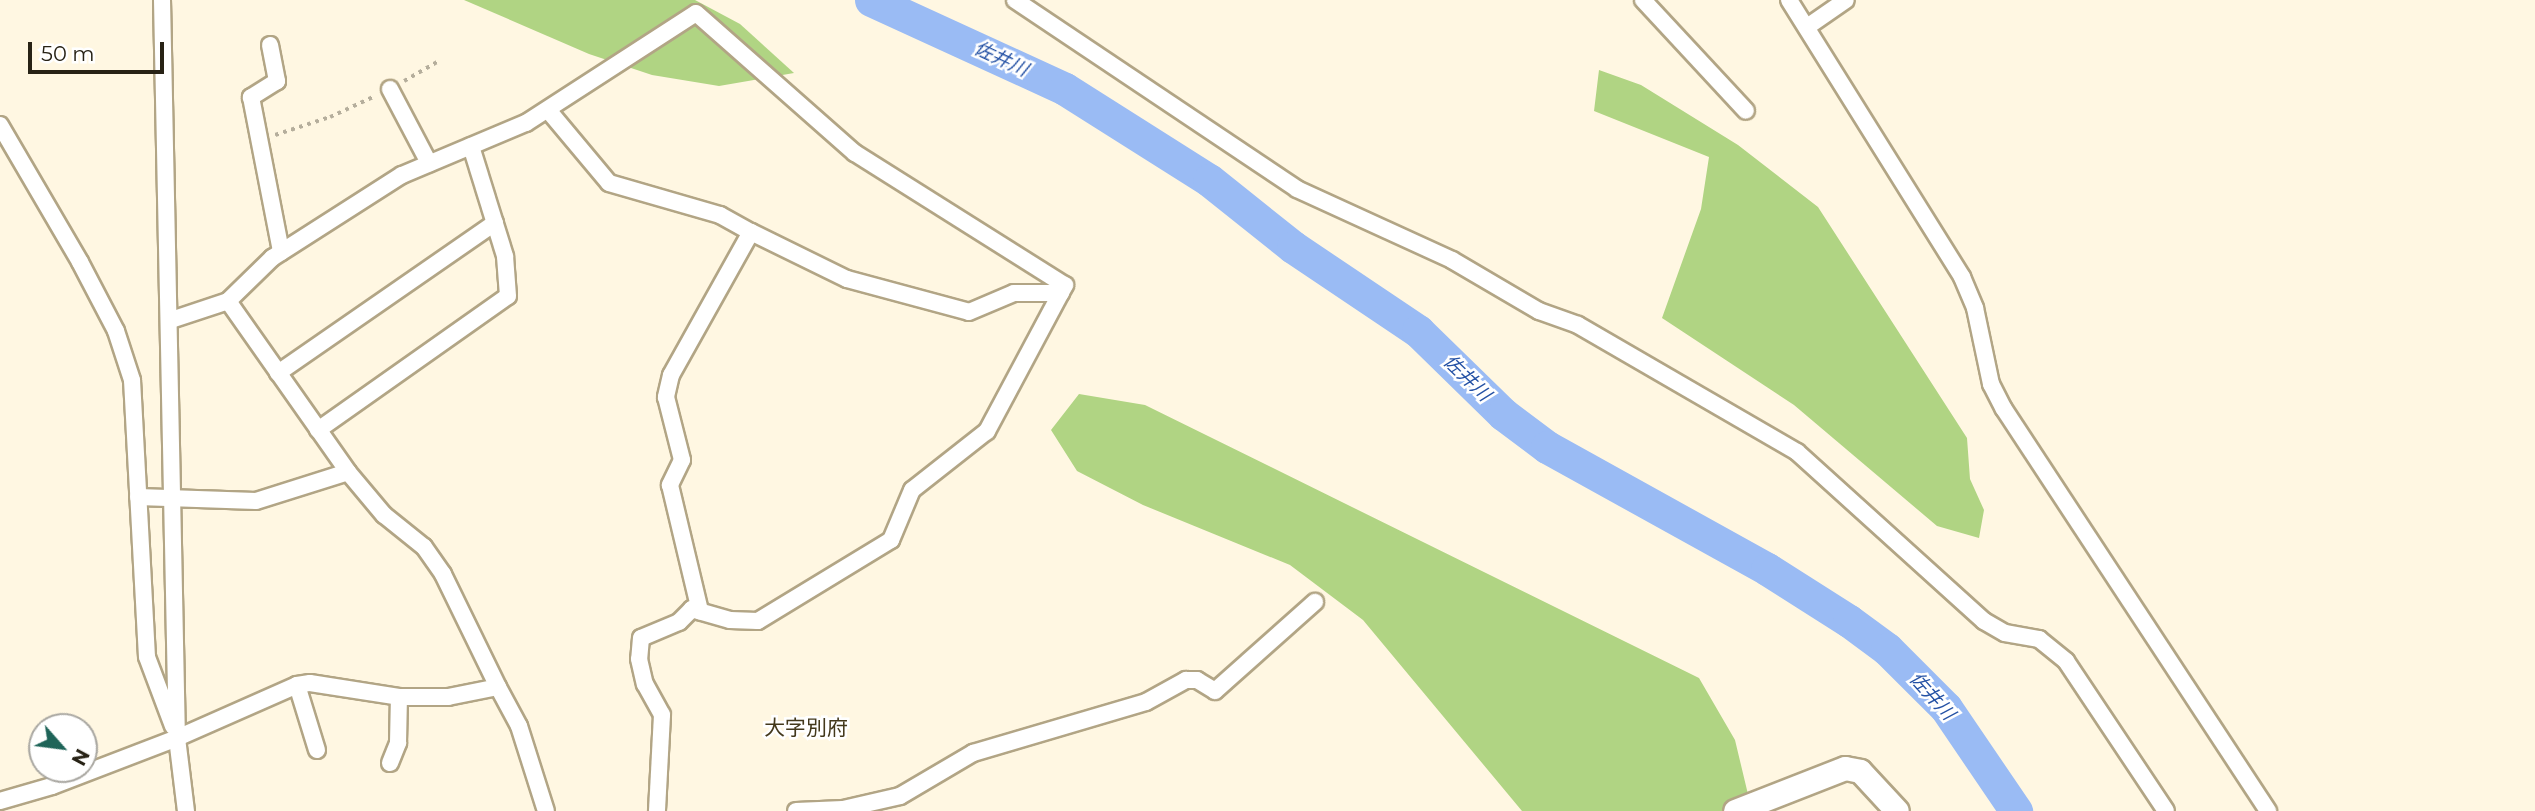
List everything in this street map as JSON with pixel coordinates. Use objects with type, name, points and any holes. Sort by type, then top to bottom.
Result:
[{"type":"street","points":[[162,0],[171,320],[177,738],[186,811]]},
{"type":"street","points":[[1015,0],[1297,189],[1452,260],[1539,311],[1578,325],[1797,452],[1984,621],[2005,633],[2039,639],[2066,662],[2166,811]]},
{"type":"street","points":[[1643,0],[1746,111]]},
{"type":"street","points":[[1789,0],[1962,277],[1975,308],[1991,384],[2004,409],[2268,811]]},
{"type":"street","points":[[1807,27],[1846,0]]},
{"type":"street","points":[[171,320],[228,301],[281,252],[402,175],[548,110],[696,13],[855,153],[1065,285],[987,432],[912,490],[891,540],[758,621],[730,620],[692,609],[678,622],[641,638],[639,659],[645,684],[662,715],[657,811]]},
{"type":"street","points":[[270,45],[277,81],[251,97],[281,252]]},
{"type":"street","points":[[390,89],[429,163]]},
{"type":"street","points":[[548,110],[609,183],[720,215],[847,279],[970,312],[1014,293],[1061,293]]},
{"type":"street","points":[[0,125],[116,331],[132,380],[147,657],[177,738]]},
{"type":"street","points":[[318,430],[508,296],[505,256],[471,146]]},
{"type":"street","points":[[278,373],[495,223]]},
{"type":"street","points":[[700,611],[670,485],[682,460],[666,397],[671,375],[751,232]]},
{"type":"street","points":[[228,301],[348,472],[384,515],[424,547],[443,574],[519,726],[546,811]]},
{"type":"street","points":[[138,497],[256,501],[348,472]]},
{"type":"street","points":[[796,811],[843,810],[900,796],[973,753],[1146,702],[1186,680],[1197,680],[1215,691],[1315,602]]},
{"type":"street","points":[[0,801],[52,786],[177,738],[297,685],[310,682],[399,696],[448,697],[498,687]]},
{"type":"street","points":[[297,685],[317,750]]},
{"type":"street","points":[[390,763],[398,743],[399,696]]},
{"type":"street","points":[[1735,811],[1846,768],[1860,771],[1897,811]]},
{"type":"path","points":[[260,139],[330,117],[390,89],[437,62]]},
{"type":"green space","points":[[464,0],[695,0],[740,24],[794,73],[719,86],[652,75],[589,54]]},
{"type":"green space","points":[[1599,70],[1641,85],[1738,145],[1818,207],[1967,438],[1970,479],[1984,510],[1979,538],[1937,526],[1794,405],[1662,318],[1701,209],[1709,157],[1594,111]]},
{"type":"green space","points":[[1079,394],[1145,405],[1699,678],[1735,740],[1752,811],[1522,811],[1363,620],[1290,565],[1143,505],[1077,471],[1051,430]]},
{"type":"waterway","name":"佐井川","points":[[871,0],[1065,89],[1209,180],[1293,247],[1418,331],[1503,414],[1547,447],[1767,569],[1849,621],[1887,649],[1946,708],[2016,811]]},
{"type":"district","name":"大字別府","points":[[806,728]]}]
